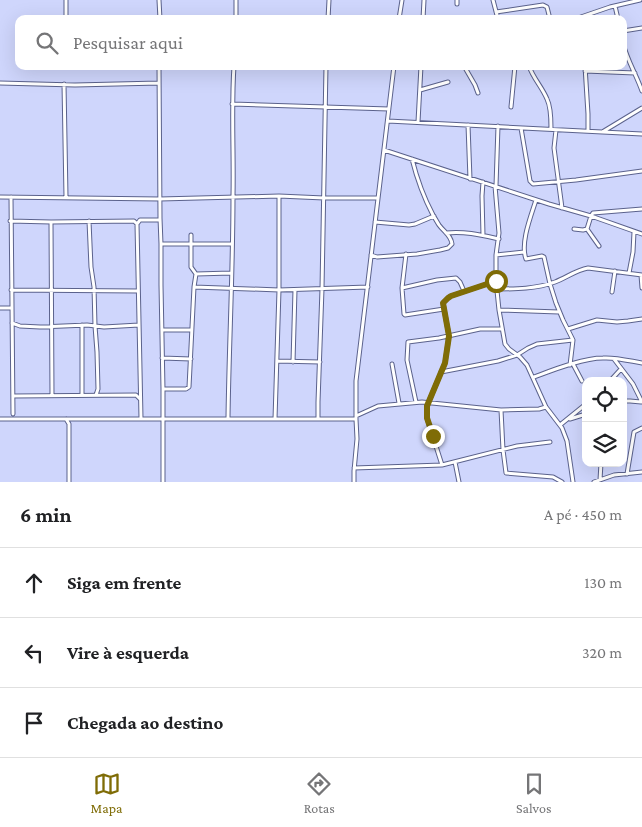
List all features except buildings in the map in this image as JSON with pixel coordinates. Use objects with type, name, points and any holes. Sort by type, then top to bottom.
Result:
[{"type":"street","points":[[66,0],[66,15]]},
{"type":"street","points":[[159,0],[160,15]]},
{"type":"street","points":[[236,0],[236,15]]},
{"type":"street","points":[[328,0],[328,15]]},
{"type":"street","points":[[400,15],[402,0]]},
{"type":"street","points":[[423,15],[424,0]]},
{"type":"street","points":[[493,0],[497,15]]},
{"type":"street","points":[[540,0],[541,5]]},
{"type":"street","points":[[618,15],[617,5],[619,0]]},
{"type":"street","points":[[587,15],[640,0]]},
{"type":"street","points":[[496,12],[546,5],[549,15]]},
{"type":"street","points":[[627,30],[642,28]]},
{"type":"street","points":[[627,58],[642,91]]},
{"type":"street","points":[[159,70],[164,482]]},
{"type":"street","points":[[228,418],[234,155],[232,104],[234,70]]},
{"type":"street","points":[[318,419],[326,70]]},
{"type":"street","points":[[354,482],[357,446],[356,381],[394,70]]},
{"type":"street","points":[[418,122],[421,70]]},
{"type":"street","points":[[466,70],[478,93]]},
{"type":"street","points":[[511,107],[515,70]]},
{"type":"street","points":[[531,70],[547,99],[551,128]]},
{"type":"street","points":[[588,131],[586,71],[635,73]]},
{"type":"street","points":[[420,90],[448,82]]},
{"type":"street","points":[[0,83],[159,83]]},
{"type":"street","points":[[64,84],[66,197]]},
{"type":"street","points":[[232,104],[389,109]]},
{"type":"street","points":[[603,132],[642,108]]},
{"type":"street","points":[[388,121],[642,134]]},
{"type":"street","points":[[468,125],[470,178]]},
{"type":"street","points":[[498,126],[496,186],[499,239],[496,255],[496,289],[501,329],[505,344],[527,365],[546,407],[560,425],[567,441],[573,482]]},
{"type":"street","points":[[521,128],[531,184],[642,171]]},
{"type":"street","points":[[556,130],[554,148],[562,208]]},
{"type":"street","points":[[384,150],[642,234]]},
{"type":"street","points":[[371,255],[377,257],[424,253],[451,246],[452,241],[439,225],[419,186],[412,159]]},
{"type":"street","points":[[483,182],[483,235]]},
{"type":"street","points":[[276,419],[279,196]]},
{"type":"street","points":[[0,197],[160,199],[279,196],[378,198]]},
{"type":"street","points":[[10,197],[13,414]]},
{"type":"street","points":[[536,200],[527,229],[524,252],[526,259],[544,257],[559,312],[573,340],[571,364],[582,381]]},
{"type":"street","points":[[587,229],[593,213],[642,209]]},
{"type":"street","points":[[375,222],[409,225],[434,216]]},
{"type":"street","points":[[142,418],[138,224],[140,220],[160,220]]},
{"type":"street","points":[[10,221],[134,221],[138,224]]},
{"type":"street","points":[[89,221],[97,352],[98,389],[96,395]]},
{"type":"street","points":[[51,222],[52,395]]},
{"type":"street","points":[[574,229],[587,229]]},
{"type":"street","points":[[587,229],[599,246]]},
{"type":"street","points":[[446,232],[462,232],[499,239]]},
{"type":"street","points":[[629,274],[634,232]]},
{"type":"street","points":[[163,389],[188,388],[196,274],[191,267],[191,234]]},
{"type":"street","points":[[161,244],[232,244]]},
{"type":"street","points":[[496,255],[524,252]]},
{"type":"street","points":[[406,254],[402,288],[404,315],[444,309]]},
{"type":"street","points":[[496,289],[520,289],[550,284],[583,268],[642,275],[642,288]]},
{"type":"street","points":[[612,292],[615,272]]},
{"type":"street","points":[[196,274],[231,273]]},
{"type":"street","points":[[402,288],[456,278],[464,291]]},
{"type":"street","points":[[442,465],[427,418],[427,406],[445,363],[449,336],[443,303],[448,298],[464,291],[496,281]]},
{"type":"street","points":[[194,287],[295,290],[368,287]]},
{"type":"street","points":[[11,290],[138,291]]},
{"type":"street","points":[[293,362],[295,290]]},
{"type":"street","points":[[0,308],[11,308]]},
{"type":"street","points":[[499,310],[559,312]]},
{"type":"street","points":[[568,329],[597,320],[617,322],[642,319]]},
{"type":"street","points":[[12,323],[20,326],[82,325],[104,327],[139,325]]},
{"type":"street","points":[[82,325],[82,395]]},
{"type":"street","points":[[416,402],[407,360],[408,342],[480,329],[501,329]]},
{"type":"street","points":[[162,330],[191,330]]},
{"type":"street","points":[[440,372],[498,361],[517,355],[537,344],[573,340]]},
{"type":"street","points":[[162,358],[191,359]]},
{"type":"street","points":[[533,377],[596,358],[642,363]]},
{"type":"street","points":[[614,359],[633,384],[642,402]]},
{"type":"street","points":[[276,360],[320,362]]},
{"type":"street","points":[[392,364],[399,403]]},
{"type":"street","points":[[614,377],[621,369]]},
{"type":"street","points":[[98,389],[104,395]]},
{"type":"street","points":[[136,395],[141,389]]},
{"type":"street","points":[[13,396],[136,395],[141,400]]},
{"type":"street","points":[[627,400],[642,402]]},
{"type":"street","points":[[0,419],[318,419],[356,417],[364,411],[378,406],[416,402],[501,410],[539,409],[546,407]]},
{"type":"street","points":[[356,404],[364,411]]},
{"type":"street","points":[[560,425],[582,407]]},
{"type":"street","points":[[501,410],[506,473],[553,477],[562,482]]},
{"type":"street","points":[[567,420],[582,415]]},
{"type":"street","points":[[66,418],[70,424]]},
{"type":"street","points":[[70,482],[70,424],[74,418]]},
{"type":"street","points":[[627,474],[634,432],[642,428]]},
{"type":"street","points":[[354,468],[442,465],[530,444],[550,442]]},
{"type":"street","points":[[455,462],[459,482]]},
{"type":"street","points":[[600,480],[601,467]]},
{"type":"street","points":[[594,482],[614,475],[642,472]]},
{"type":"route","points":[[433,436],[427,418],[427,404],[440,372],[444,367],[449,336],[443,303],[451,296],[496,281]]}]
